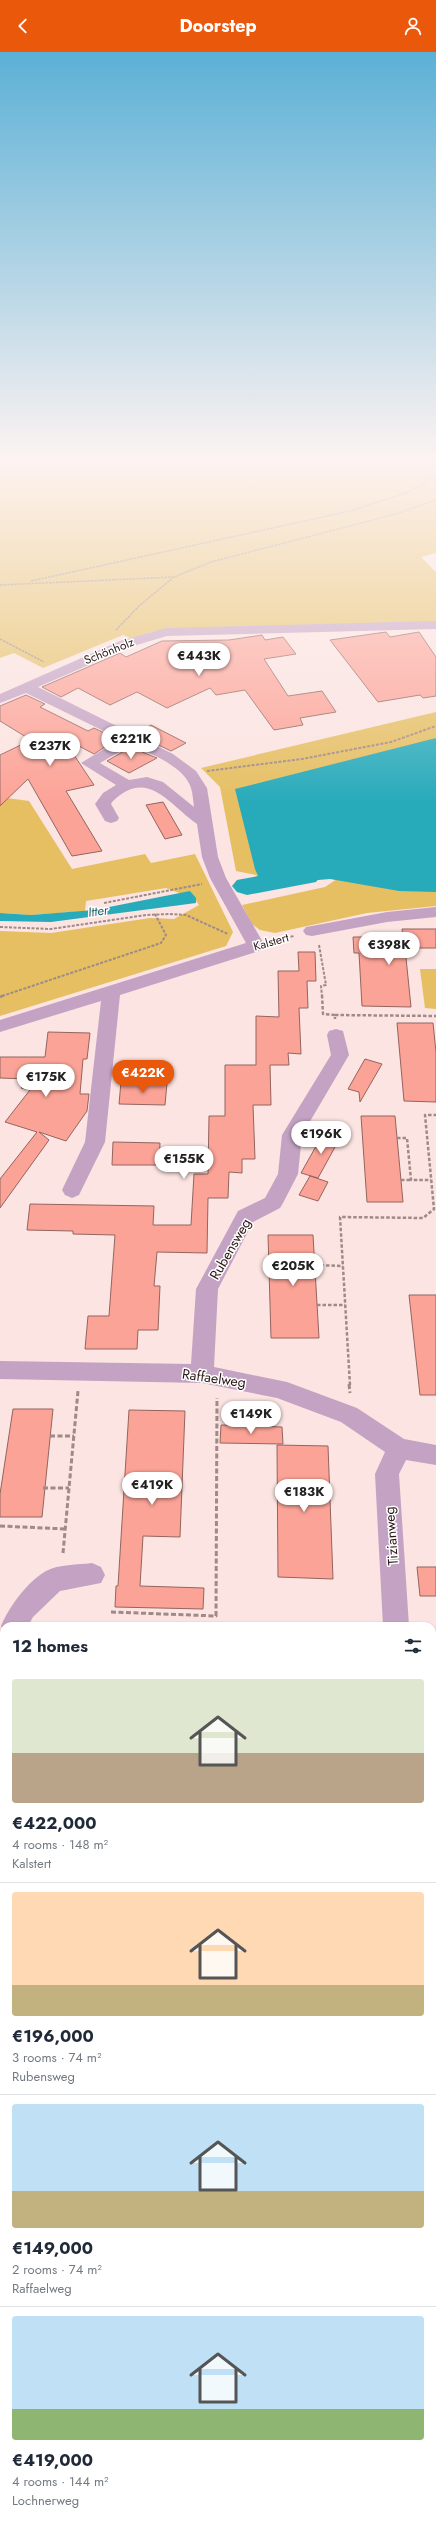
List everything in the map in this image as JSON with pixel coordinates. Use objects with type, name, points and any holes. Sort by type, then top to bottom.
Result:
[{"type":"street","name":"Schönholz","points":[[0,699],[124,644],[166,632],[436,625]]},
{"type":"street","points":[[26,687],[168,757],[191,774],[198,788],[210,857],[218,878],[256,946]]},
{"type":"street","points":[[127,786],[89,764],[130,739]]},
{"type":"street","points":[[111,818],[104,804],[104,800],[127,786],[141,782],[161,785],[190,814],[205,822]]},
{"type":"street","points":[[314,935],[379,918],[436,912]]},
{"type":"street","name":"Kalstert","points":[[0,1026],[111,990],[256,946]]},
{"type":"street","points":[[72,1190],[95,1142],[111,990]]},
{"type":"street","name":"Rubensweg","points":[[202,1374],[207,1288],[245,1216],[273,1203],[288,1174],[292,1135],[340,1055],[335,1025]]},
{"type":"street","name":"Raffaelweg","points":[[0,1370],[202,1374],[286,1391],[355,1418],[400,1448],[436,1455]]},
{"type":"street","name":"Tizianweg","points":[[396,1622],[387,1474],[400,1448]]},
{"type":"street","points":[[16,1622],[24,1608],[54,1580],[92,1575]]},
{"type":"path","points":[[0,585],[27,582],[66,573]]},
{"type":"path","points":[[27,582],[93,582],[174,577],[183,573]]},
{"type":"path","points":[[124,644],[118,639],[115,632],[119,625],[174,577]]},
{"type":"path","points":[[0,639],[61,671]]},
{"type":"path","points":[[204,771],[302,759],[390,742],[436,726]]},
{"type":"path","points":[[104,903],[206,884]]},
{"type":"path","points":[[0,927],[51,929],[155,914],[186,915],[232,936]]},
{"type":"path","points":[[0,997],[161,943],[166,935],[155,914]]},
{"type":"path","points":[[314,935],[321,948],[326,985],[321,986],[323,1014]]},
{"type":"path","name":"Kalstert","points":[[256,946],[314,935]]},
{"type":"path","points":[[335,1025],[436,1016]]},
{"type":"path","points":[[350,1398],[340,1217],[423,1218],[434,1209],[425,1115],[436,1115]]},
{"type":"path","points":[[397,1138],[407,1138],[411,1180]]},
{"type":"path","points":[[401,1180],[431,1180]]},
{"type":"path","points":[[315,1265],[343,1266]]},
{"type":"path","points":[[317,1305],[345,1305]]},
{"type":"path","points":[[63,1553],[78,1386]]},
{"type":"path","points":[[111,1612],[216,1616],[217,1393]]},
{"type":"path","points":[[50,1436],[74,1436]]},
{"type":"path","points":[[43,1488],[69,1488]]},
{"type":"path","points":[[0,1526],[66,1529]]},
{"type":"shaded area","points":[[0,573],[436,573],[436,622],[199,628],[151,632],[133,639],[123,635],[43,668],[14,653],[0,658]]},
{"type":"shaded area","points":[[436,712],[436,906],[367,913],[275,933],[260,930],[252,924],[242,905],[325,887],[349,871],[260,880],[256,875],[236,871],[220,787],[201,768]]},
{"type":"shaded area","points":[[0,797],[29,801],[72,869],[145,854],[151,863],[195,854],[233,932],[226,946],[0,1016],[0,931],[51,933],[150,918],[174,919],[199,905],[190,891],[182,894],[166,888],[86,901],[85,911],[31,915],[0,913]]},
{"type":"shaded area","points":[[420,969],[436,969],[436,1009],[425,1008]]},
{"type":"water","points":[[436,738],[436,892],[399,891],[330,879],[283,883],[256,889],[251,882],[260,880],[255,869],[235,789]]},
{"type":"water","points":[[190,891],[196,898],[196,903],[51,922],[0,921],[0,913],[31,915],[94,910]]},
{"type":"building","points":[[386,632],[390,637],[419,632],[436,657],[436,696],[423,698],[420,695],[378,702],[330,640]]},
{"type":"building","points":[[262,635],[265,640],[283,637],[296,654],[264,659],[288,696],[322,691],[336,712],[300,718],[303,725],[274,730],[245,690],[216,695],[210,688],[167,708],[137,692],[110,705],[78,688],[61,697],[42,687],[120,653],[126,657],[162,641],[229,640]]},
{"type":"building","points":[[26,695],[45,704],[40,707],[88,731],[94,728],[117,739],[94,754],[62,737],[94,785],[66,791],[102,851],[72,856],[28,779],[0,806],[0,755],[31,740],[0,721],[0,706]]},
{"type":"building","points":[[151,725],[186,743],[171,751],[135,734]]},
{"type":"building","points":[[131,747],[157,758],[129,773],[107,761]]},
{"type":"building","points":[[163,802],[182,835],[165,839],[146,805]]},
{"type":"building","points":[[402,929],[436,929],[436,948],[405,948],[411,1007],[362,1006],[359,953],[354,953],[353,937],[403,937]]},
{"type":"building","points":[[298,952],[315,952],[316,981],[307,981],[308,1008],[299,1008],[301,1054],[288,1053],[289,1065],[270,1065],[271,1105],[253,1105],[255,1159],[242,1159],[242,1173],[229,1172],[228,1198],[208,1198],[207,1253],[157,1252],[154,1286],[160,1286],[158,1330],[138,1330],[137,1349],[85,1349],[88,1316],[109,1316],[115,1235],[73,1234],[73,1231],[27,1230],[30,1204],[154,1206],[153,1225],[191,1225],[194,1174],[208,1174],[209,1116],[225,1116],[225,1065],[256,1065],[256,1016],[279,1017],[278,971],[299,971]]},
{"type":"building","points":[[397,1023],[433,1023],[436,1052],[436,1102],[404,1101]]},
{"type":"building","points":[[48,1032],[90,1033],[87,1059],[83,1059],[80,1094],[89,1094],[87,1111],[66,1141],[39,1132],[49,1140],[0,1208],[0,1179],[37,1132],[5,1122],[30,1090],[21,1088],[28,1079],[0,1078],[0,1057],[45,1057]]},
{"type":"building","points":[[365,1059],[382,1064],[360,1102],[359,1092],[348,1089]]},
{"type":"building","points":[[121,1082],[167,1083],[165,1105],[119,1104]]},
{"type":"building","points":[[361,1116],[395,1116],[403,1202],[367,1202]]},
{"type":"building","points":[[324,1132],[340,1138],[318,1178],[301,1173]]},
{"type":"building","points":[[113,1142],[160,1143],[159,1165],[112,1165]]},
{"type":"building","points":[[310,1176],[328,1182],[318,1201],[299,1195]]},
{"type":"building","points":[[268,1235],[313,1235],[319,1338],[271,1338]]},
{"type":"building","points":[[409,1295],[436,1295],[436,1395],[420,1395]]},
{"type":"building","points":[[13,1409],[53,1409],[42,1517],[0,1517],[0,1494]]},
{"type":"building","points":[[129,1410],[185,1411],[180,1537],[143,1536],[140,1586],[204,1588],[203,1609],[115,1607],[116,1586],[118,1586]]},
{"type":"building","points":[[221,1425],[282,1427],[283,1444],[220,1443]]},
{"type":"building","points":[[277,1445],[328,1446],[333,1579],[278,1577]]},
{"type":"building","points":[[417,1567],[436,1567],[436,1596],[420,1596]]},
{"type":"waterway","name":"Itter","points":[[247,886],[306,876]]}]
